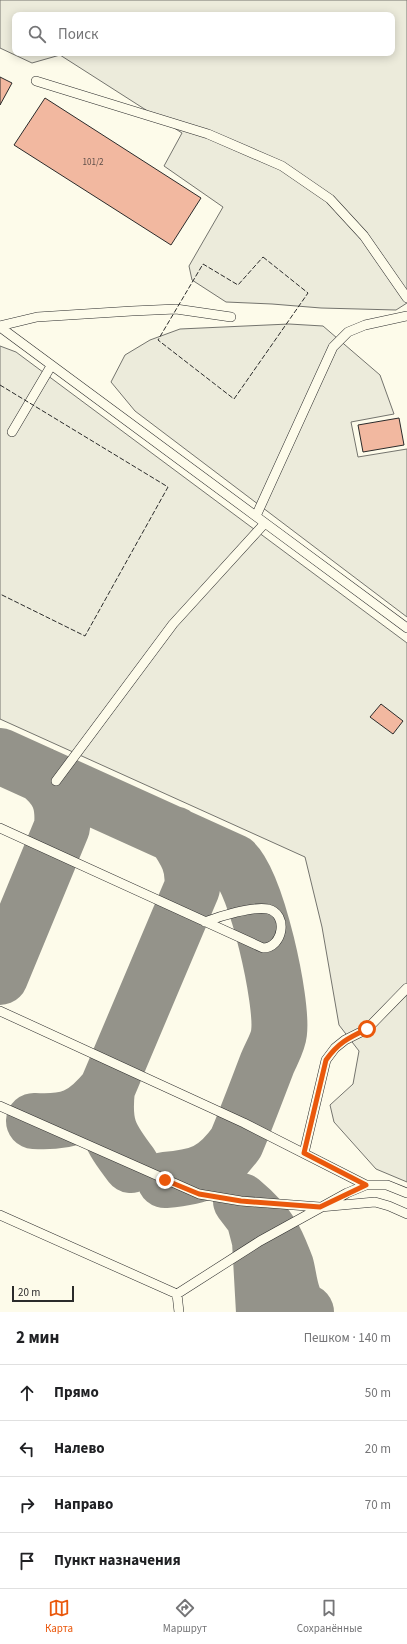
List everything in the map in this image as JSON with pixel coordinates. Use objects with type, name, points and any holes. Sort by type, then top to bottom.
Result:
[{"type":"lane","points":[[36,81],[208,134],[282,166],[330,199],[364,236],[407,298]]},
{"type":"lane","points":[[0,327],[37,317],[176,309],[230,317]]},
{"type":"lane","points":[[256,516],[333,347],[348,332],[365,325],[407,316]]},
{"type":"lane","points":[[0,327],[50,366],[407,628]]},
{"type":"lane","points":[[12,432],[50,366]]},
{"type":"lane","points":[[56,781],[173,624],[265,523]]},
{"type":"lane","points":[[0,828],[205,922],[263,948],[267,948],[275,943],[280,936],[282,924],[278,915],[269,909],[257,909],[224,915],[205,922]]},
{"type":"lane","points":[[304,1153],[326,1060],[334,1048],[345,1040],[367,1029],[407,988]]},
{"type":"lane","points":[[0,1010],[244,1123],[366,1185]]},
{"type":"lane","points":[[0,1106],[199,1194],[241,1201],[320,1207],[375,1202],[407,1214]]},
{"type":"lane","points":[[177,1294],[260,1241],[320,1207],[366,1185],[387,1185],[407,1193]]},
{"type":"lane","points":[[0,1215],[177,1294]]},
{"type":"lane","points":[[177,1294],[179,1312]]},
{"type":"shaded area","points":[[0,0],[407,0],[407,303],[396,310],[321,308],[226,302],[192,280],[189,266],[223,207],[164,166],[182,133],[62,56],[395,56],[395,12],[12,12],[12,54],[0,48]]},
{"type":"shaded area","points":[[17,56],[56,56],[32,63]]},
{"type":"shaded area","points":[[289,324],[323,326],[380,375],[394,414],[351,422],[358,457],[407,449],[407,617],[135,411],[111,382],[125,355],[150,340],[180,329]]},
{"type":"shaded area","points":[[0,346],[16,352],[407,643],[407,1182],[376,1169],[334,1122],[330,1105],[353,1084],[359,1051],[339,1025],[322,927],[305,857],[0,719]]},
{"type":"building","points":[[0,77],[12,83],[0,105]]},
{"type":"building","points":[[45,98],[201,198],[171,245],[14,145]]},
{"type":"building","points":[[399,418],[404,445],[363,452],[358,425]]},
{"type":"building","points":[[381,704],[403,721],[393,734],[370,717]]},
{"type":"taxiway","points":[[0,756],[234,862],[243,874],[251,893],[267,944],[273,971],[279,1018],[279,1033],[277,1041],[236,1143],[228,1153],[214,1167],[197,1175],[165,1180]]},
{"type":"taxiway","points":[[0,977],[62,827],[62,811],[59,797],[52,785],[40,774]]},
{"type":"taxiway","points":[[131,1165],[117,1146],[109,1130],[106,1112],[107,1089],[192,888],[193,880],[189,859],[174,834]]},
{"type":"taxiway","points":[[34,1121],[57,1121],[75,1116],[91,1106],[107,1089]]},
{"type":"taxiway","points":[[264,1312],[260,1241],[254,1218],[241,1201],[262,1221],[269,1230],[280,1250],[286,1266],[294,1298],[297,1304],[306,1312]]},
{"type":"fence","points":[[263,257],[308,293],[234,399],[158,340],[203,264],[238,285],[263,257]]},
{"type":"fence","points":[[0,385],[168,487],[85,636],[0,594]]},
{"type":"route","points":[[165,1180],[199,1194],[241,1201],[320,1207],[366,1185],[304,1153],[326,1060],[334,1048],[345,1040],[367,1029]]}]
